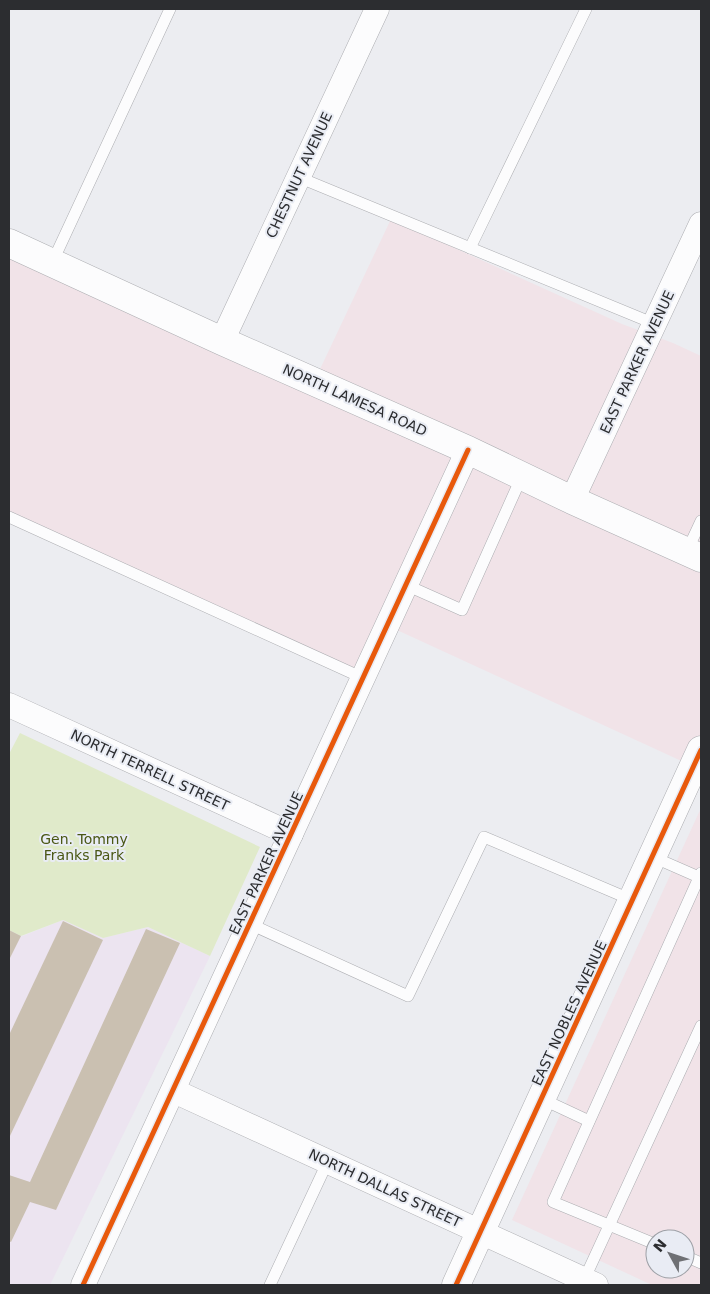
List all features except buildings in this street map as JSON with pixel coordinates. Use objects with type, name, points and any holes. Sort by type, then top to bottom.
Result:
[{"type":"main road","name":"NORTH LAMESA ROAD","points":[[9,243],[222,341],[468,450],[572,500],[694,555]]},
{"type":"main road","name":"EAST NOBLES AVENUE","points":[[456,1285],[653,857],[698,768]]},
{"type":"street","name":"CHESTNUT AVENUE","points":[[222,341],[377,9]]},
{"type":"street","name":"EAST PARKER AVENUE","points":[[572,500],[701,224]]},
{"type":"street","name":"EAST PARKER AVENUE","points":[[83,1285],[468,450]]},
{"type":"street","name":"NORTH TERRELL STREET","points":[[9,707],[291,834]]},
{"type":"street","name":"NORTH DALLAS STREET","points":[[174,1091],[590,1283]]},
{"type":"lane","points":[[52,263],[170,9]]},
{"type":"lane","points":[[470,248],[586,9]]},
{"type":"lane","points":[[298,177],[654,324]]},
{"type":"lane","points":[[406,585],[462,610],[522,476]]},
{"type":"lane","points":[[9,517],[363,678]]},
{"type":"lane","points":[[694,555],[701,521]]},
{"type":"lane","points":[[250,924],[408,996],[484,836],[633,900]]},
{"type":"lane","points":[[645,1240],[553,1202],[701,876],[653,857]]},
{"type":"lane","points":[[590,1283],[610,1225],[701,1026]]},
{"type":"lane","points":[[542,1099],[589,1121]]},
{"type":"lane","points":[[270,1285],[328,1162]]},
{"type":"shaded area","points":[[391,219],[622,324],[673,343],[701,356],[701,770],[386,625],[361,678],[9,520],[9,246],[313,384]]},
{"type":"shaded area","points":[[701,808],[701,1285],[652,1285],[512,1220]]},
{"type":"shaded area","points":[[63,920],[103,938],[148,927],[210,956],[50,1285],[9,1285],[9,931],[20,937]]},
{"type":"green space","name":"Gen. Tommy Franks Park","points":[[20,733],[260,847],[210,956],[148,927],[103,938],[63,920],[21,936],[9,930],[9,754]]},
{"type":"cycle path","points":[[83,1285],[468,450]]},
{"type":"cycle path","points":[[456,1285],[701,750]]}]
